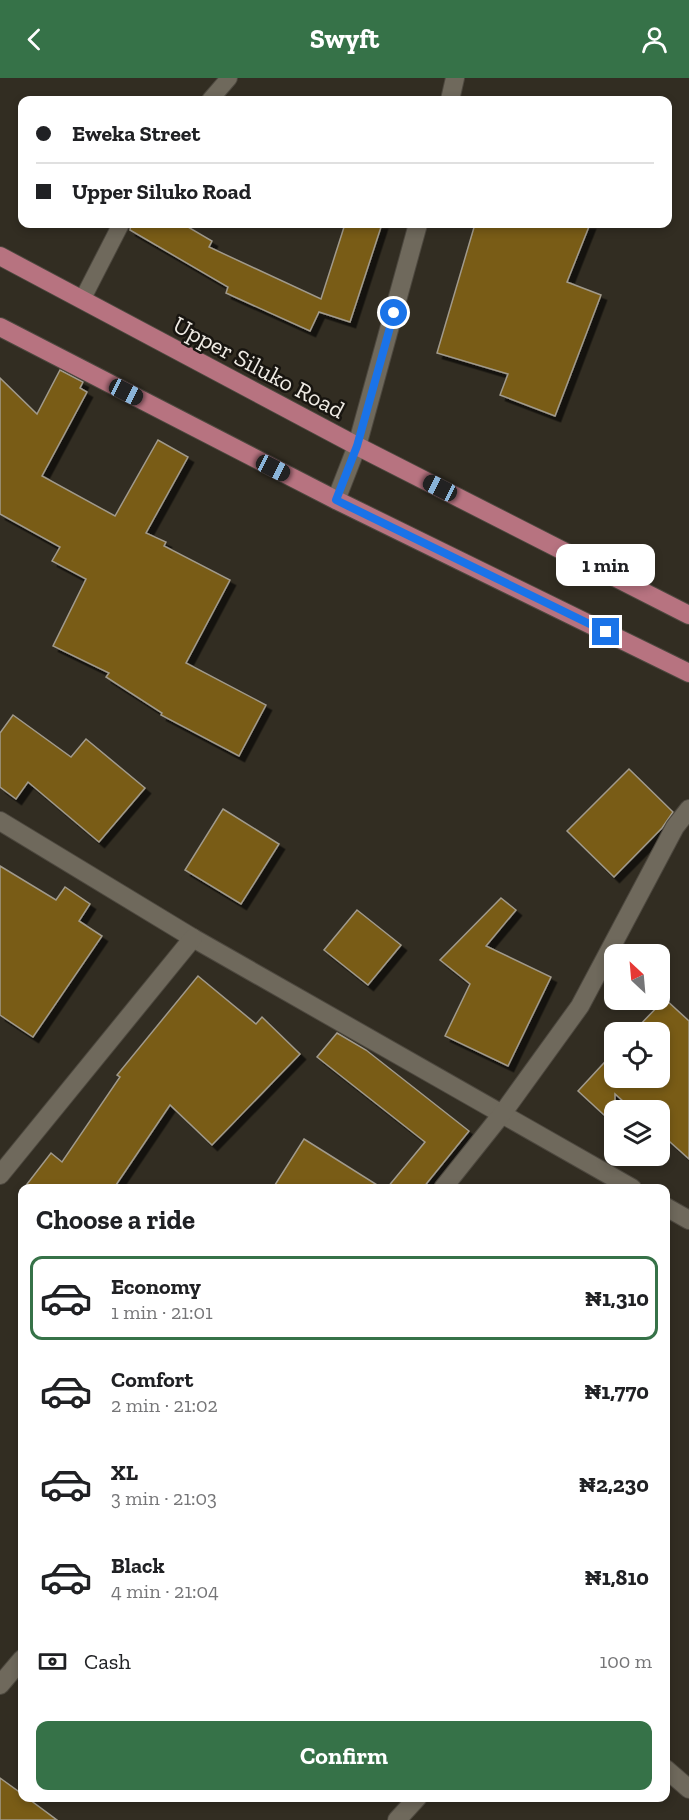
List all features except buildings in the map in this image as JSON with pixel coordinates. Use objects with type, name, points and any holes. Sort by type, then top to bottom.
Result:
[{"type":"main road","name":"Upper Siluko Road","points":[[0,256],[357,446],[689,615]]},
{"type":"main road","points":[[0,327],[336,500],[689,672]]},
{"type":"street","points":[[451,96],[455,78]]},
{"type":"street","points":[[336,500],[357,446],[417,228]]},
{"type":"street","points":[[446,1184],[502,1114],[580,1006],[675,827],[689,809]]},
{"type":"street","points":[[0,820],[193,939],[625,1184]]},
{"type":"street","points":[[0,1175],[193,939]]},
{"type":"street","points":[[670,1209],[689,1220]]},
{"type":"street","points":[[0,1685],[18,1664]]},
{"type":"street","points":[[670,1772],[689,1789]]},
{"type":"street","points":[[397,1820],[413,1802]]},
{"type":"lane","points":[[213,96],[229,78]]},
{"type":"lane","points":[[82,300],[119,228]]},
{"type":"route","points":[[394,313],[357,446],[336,500],[606,632]]}]
